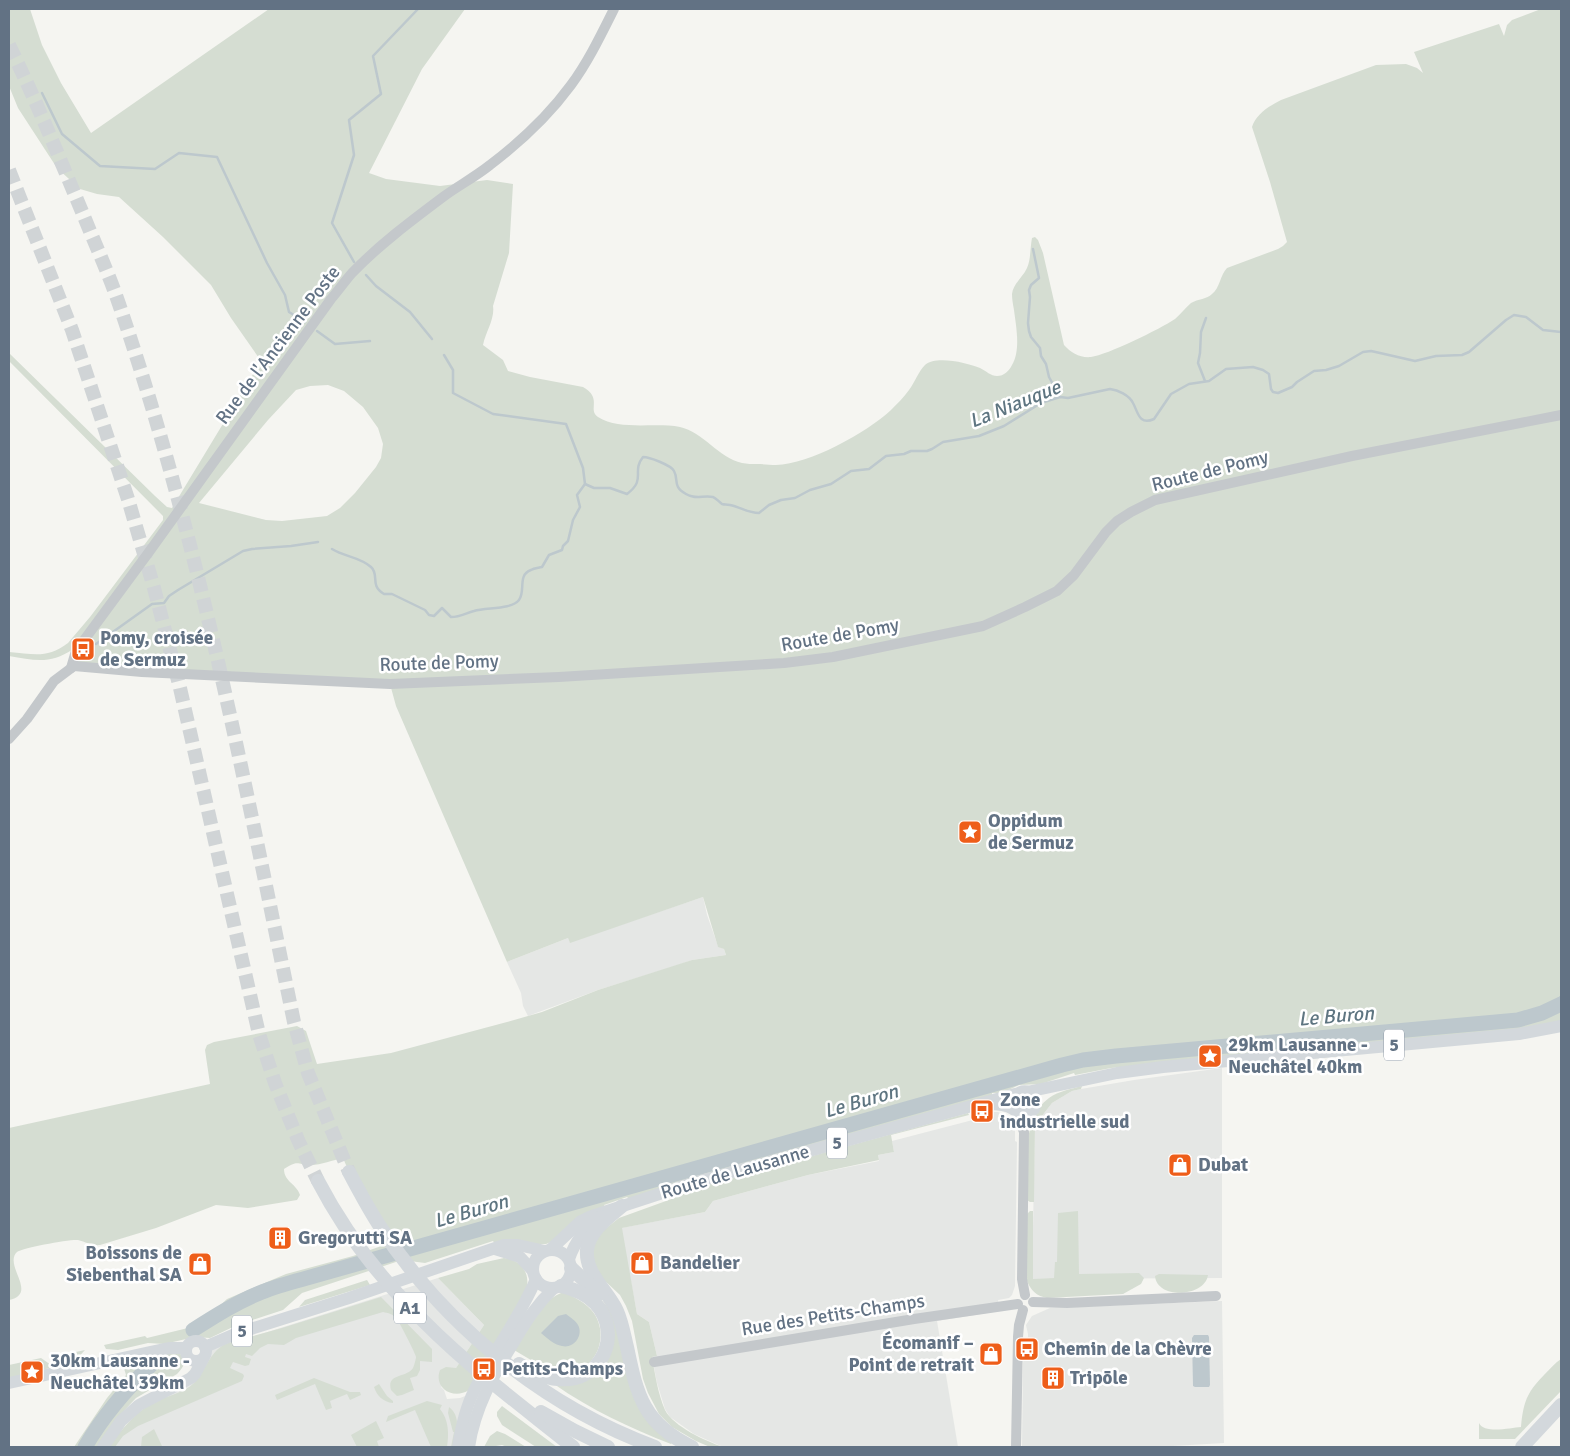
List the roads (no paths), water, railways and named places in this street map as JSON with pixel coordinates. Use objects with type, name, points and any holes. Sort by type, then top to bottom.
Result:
[{"type":"highway","name":"A1","points":[[349,1172],[380,1227],[420,1280],[459,1322],[527,1369],[540,1381]]},
{"type":"highway","name":"A1","points":[[318,1181],[352,1237],[408,1306],[478,1370],[526,1406]]},
{"type":"highway","points":[[622,1206],[596,1230],[591,1238],[587,1249],[588,1263],[614,1306],[622,1325],[635,1385],[645,1408],[664,1431],[692,1447]]},
{"type":"highway","points":[[570,1264],[584,1281],[604,1295],[614,1306]]},
{"type":"highway","points":[[540,1381],[578,1378],[586,1374],[600,1362],[607,1345],[607,1325],[597,1306],[582,1293],[558,1287]]},
{"type":"highway","points":[[540,1381],[603,1424],[655,1447]]},
{"type":"highway","points":[[526,1406],[573,1447]]},
{"type":"highway","points":[[526,1406],[608,1447]]},
{"type":"highway","points":[[1522,1447],[1560,1411]]},
{"type":"highway","points":[[1534,1447],[1560,1411]]},
{"type":"main road","name":"Route de Lausanne","points":[[548,1250],[581,1221],[622,1206],[719,1176],[1021,1093],[1117,1073],[1163,1067],[1519,1034],[1561,1026]]},
{"type":"main road","name":"Route de Lausanne","points":[[1033,1110],[1047,1096],[1076,1082]]},
{"type":"main road","points":[[1021,1093],[1034,1098],[1033,1110],[1026,1115],[1015,1111],[1012,1100],[1021,1093]]},
{"type":"main road","name":"Route de Lausanne","points":[[981,1104],[996,1104],[1015,1111]]},
{"type":"main road","name":"Route de Lausanne","points":[[570,1264],[576,1242],[581,1235],[607,1212]]},
{"type":"main road","name":"5","points":[[204,1353],[234,1334],[341,1301],[380,1286],[504,1245],[512,1244],[548,1250]]},
{"type":"main road","points":[[495,1249],[520,1258],[542,1285],[558,1287]]},
{"type":"main road","points":[[458,1447],[463,1420],[473,1393],[529,1295],[535,1275],[535,1260],[539,1255],[548,1250],[561,1252],[570,1264],[570,1277],[535,1307],[489,1385],[476,1415],[469,1447]]},
{"type":"main road","points":[[103,1447],[121,1421],[139,1405],[191,1378],[195,1374],[204,1353],[203,1344],[197,1341],[190,1343],[182,1382]]},
{"type":"main road","points":[[9,1383],[170,1348],[188,1353],[196,1362],[204,1353]]},
{"type":"street","name":"Rue de l'Ancienne Poste","points":[[9,739],[54,681],[70,668],[76,652],[331,299],[352,274],[382,245],[444,196],[490,166],[518,142],[553,107],[586,61],[614,9]]},
{"type":"street","name":"Route de Pomy","points":[[70,668],[74,666],[142,672],[390,684],[774,664],[833,657],[976,628],[1025,607],[1057,590],[1074,575],[1106,532],[1117,521],[1156,500],[1352,456],[1561,415]]},
{"type":"street","points":[[1024,1295],[1022,1279],[1024,1132],[1033,1110]]},
{"type":"street","points":[[1015,1111],[1024,1132]]},
{"type":"street","points":[[1024,1295],[1030,1297],[1033,1302]]},
{"type":"street","points":[[1016,1445],[1018,1325],[1021,1307],[1019,1298],[1024,1295]]},
{"type":"street","points":[[1033,1302],[1067,1303],[1216,1296]]},
{"type":"street","points":[[1021,1307],[1029,1310],[1033,1302]]},
{"type":"street","name":"Rue des Petits-Champs","points":[[654,1362],[919,1318],[1021,1307]]},
{"type":"waterway","points":[[354,262],[332,223],[354,155],[349,120],[381,94],[373,56],[418,9]]},
{"type":"waterway","points":[[42,93],[62,134],[100,166],[155,169],[179,153],[217,157],[267,263],[285,295],[289,312],[305,322]]},
{"type":"waterway","points":[[1033,249],[1039,278],[1031,285],[1029,290],[1029,331],[1031,337],[1040,348],[1049,377],[1060,397]]},
{"type":"waterway","points":[[366,275],[376,286],[410,312],[432,339]]},
{"type":"waterway","name":"La Niauque","points":[[585,484],[594,488],[610,488],[627,494],[636,484],[638,480],[638,467],[643,457],[646,457],[669,466],[674,471],[677,486],[686,494],[693,497],[713,497],[722,504],[759,513],[769,505],[781,500],[795,498],[810,490],[831,484],[851,471],[869,469],[886,456],[904,454],[911,451],[927,451],[943,442],[979,436],[1004,426],[1041,403],[1060,397],[1068,398],[1110,389],[1123,393],[1133,403],[1140,417],[1145,421],[1149,421],[1154,419],[1171,394],[1189,384],[1209,381],[1226,369],[1253,367],[1263,370],[1269,374],[1271,389],[1273,392],[1278,393],[1292,387],[1314,371],[1339,366],[1363,352],[1371,351],[1415,361],[1436,356],[1462,355],[1469,352],[1514,315],[1526,317],[1543,330],[1561,332]]},
{"type":"waterway","points":[[1205,381],[1198,363],[1201,332],[1206,318]]},
{"type":"waterway","points":[[317,331],[335,344],[370,341]]},
{"type":"waterway","points":[[332,549],[362,561],[371,567],[375,573],[377,587],[384,594],[392,594],[425,610],[429,615],[434,616],[442,608],[451,617],[479,610],[504,607],[515,603],[521,596],[523,579],[527,572],[542,567],[549,555],[562,550],[568,541],[573,520],[580,507],[577,495],[585,484],[583,468],[566,424],[493,414],[453,393],[453,370],[444,355]]},
{"type":"waterway","points":[[96,644],[152,604],[164,603],[169,596],[178,590],[243,551],[318,542]]},
{"type":"waterway","name":"Le Buron","points":[[193,1330],[244,1300],[284,1284],[1062,1065],[1116,1056],[1518,1020],[1542,1013],[1561,1004]]},
{"type":"waterway","name":"Le Buron","points":[[85,1447],[117,1401],[155,1361]]},
{"type":"tunnel","points":[[9,45],[29,87],[106,270],[147,392],[173,481],[218,660],[294,1022],[308,1073],[349,1172]]},
{"type":"tunnel","points":[[9,170],[72,330],[128,499],[180,688],[259,1034],[275,1083],[298,1140],[318,1181]]},
{"type":"place","name":"Pomy, croisée de Sermuz","points":[[83,649]]},
{"type":"place","name":"Oppidum de Sermuz","points":[[970,832]]},
{"type":"place","name":"29km Lausanne - Neuchâtel 40km","points":[[1210,1056]]},
{"type":"place","name":"Zone industrielle sud","points":[[982,1111]]},
{"type":"place","name":"Dubat","points":[[1180,1165]]},
{"type":"place","name":"Gregorutti SA","points":[[280,1238]]},
{"type":"place","name":"Bandelier","points":[[642,1263]]},
{"type":"place","name":"Boissons de Siebenthal SA","points":[[200,1264]]},
{"type":"place","name":"Chemin de la Chèvre","points":[[1027,1349]]},
{"type":"place","name":"Écomanif – Point de retrait","points":[[991,1354]]},
{"type":"place","name":"Petits-Champs","points":[[484,1369]]},
{"type":"place","name":"30km Lausanne - Neuchâtel 39km","points":[[32,1372]]},
{"type":"place","name":"Tripōle","points":[[1053,1378]]}]
